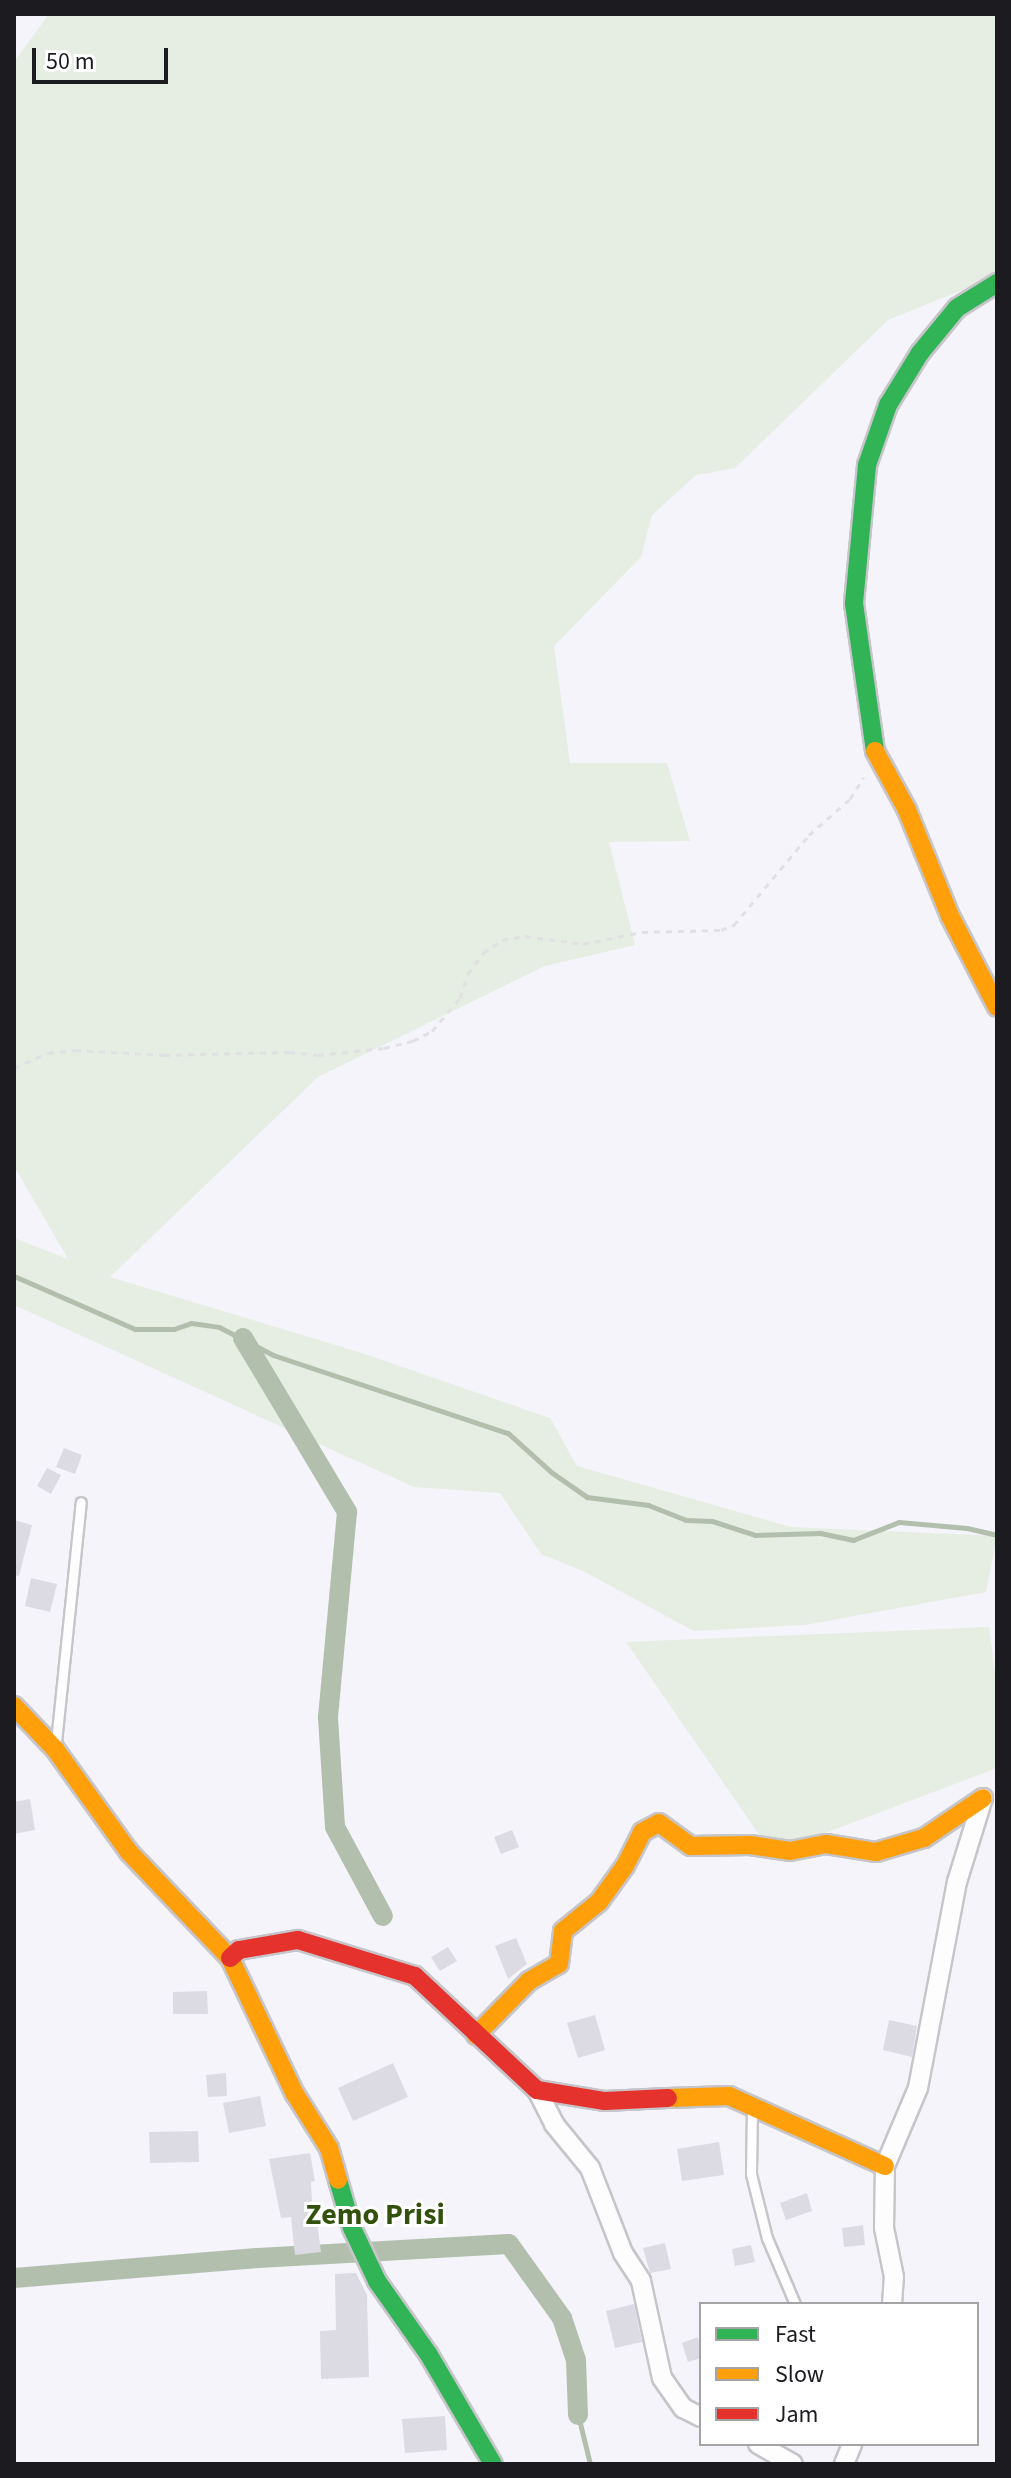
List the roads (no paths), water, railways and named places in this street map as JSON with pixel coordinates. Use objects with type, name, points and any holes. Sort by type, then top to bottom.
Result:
[{"type":"street","points":[[997,283],[957,308],[920,353],[888,405],[867,465],[854,603],[873,747],[907,810],[950,916],[997,1007]]},
{"type":"street","points":[[14,1706],[55,1749],[129,1852],[230,1958],[295,2094],[329,2148],[352,2228],[377,2281],[429,2355],[493,2464]]},
{"type":"street","points":[[476,2035],[529,1981],[559,1964],[563,1931],[599,1902],[625,1866],[642,1832],[659,1823],[691,1846],[750,1845],[790,1851],[826,1844],[876,1852],[924,1838],[983,1798],[957,1882],[918,2088],[885,2166],[884,2228],[894,2277],[892,2302]]},
{"type":"street","points":[[230,1958],[239,1950],[298,1940],[415,1976],[537,2090],[554,2124],[590,2168],[623,2253],[641,2281],[662,2378],[683,2408],[699,2416]]},
{"type":"street","points":[[537,2090],[605,2101],[729,2096],[885,2166]]},
{"type":"street","points":[[762,2446],[793,2464]]},
{"type":"lane","points":[[55,1749],[81,1502]]},
{"type":"lane","points":[[752,2105],[751,2174],[767,2238],[794,2302]]},
{"type":"waterway","points":[[14,1276],[135,1329],[174,1329],[191,1323],[219,1327],[273,1355],[508,1433],[551,1472],[587,1497],[648,1505],[686,1520],[712,1521],[755,1535],[820,1533],[853,1540],[899,1522],[967,1528],[997,1535]]},
{"type":"waterway","points":[[243,1338],[347,1512],[328,1718],[335,1827],[383,1916]]},
{"type":"waterway","points":[[14,2278],[258,2258],[509,2244],[562,2318],[576,2360],[578,2415]]},
{"type":"waterway","points":[[578,2415],[590,2464]]},
{"type":"district","name":"Zemo Prisi","points":[[375,2215]]}]
